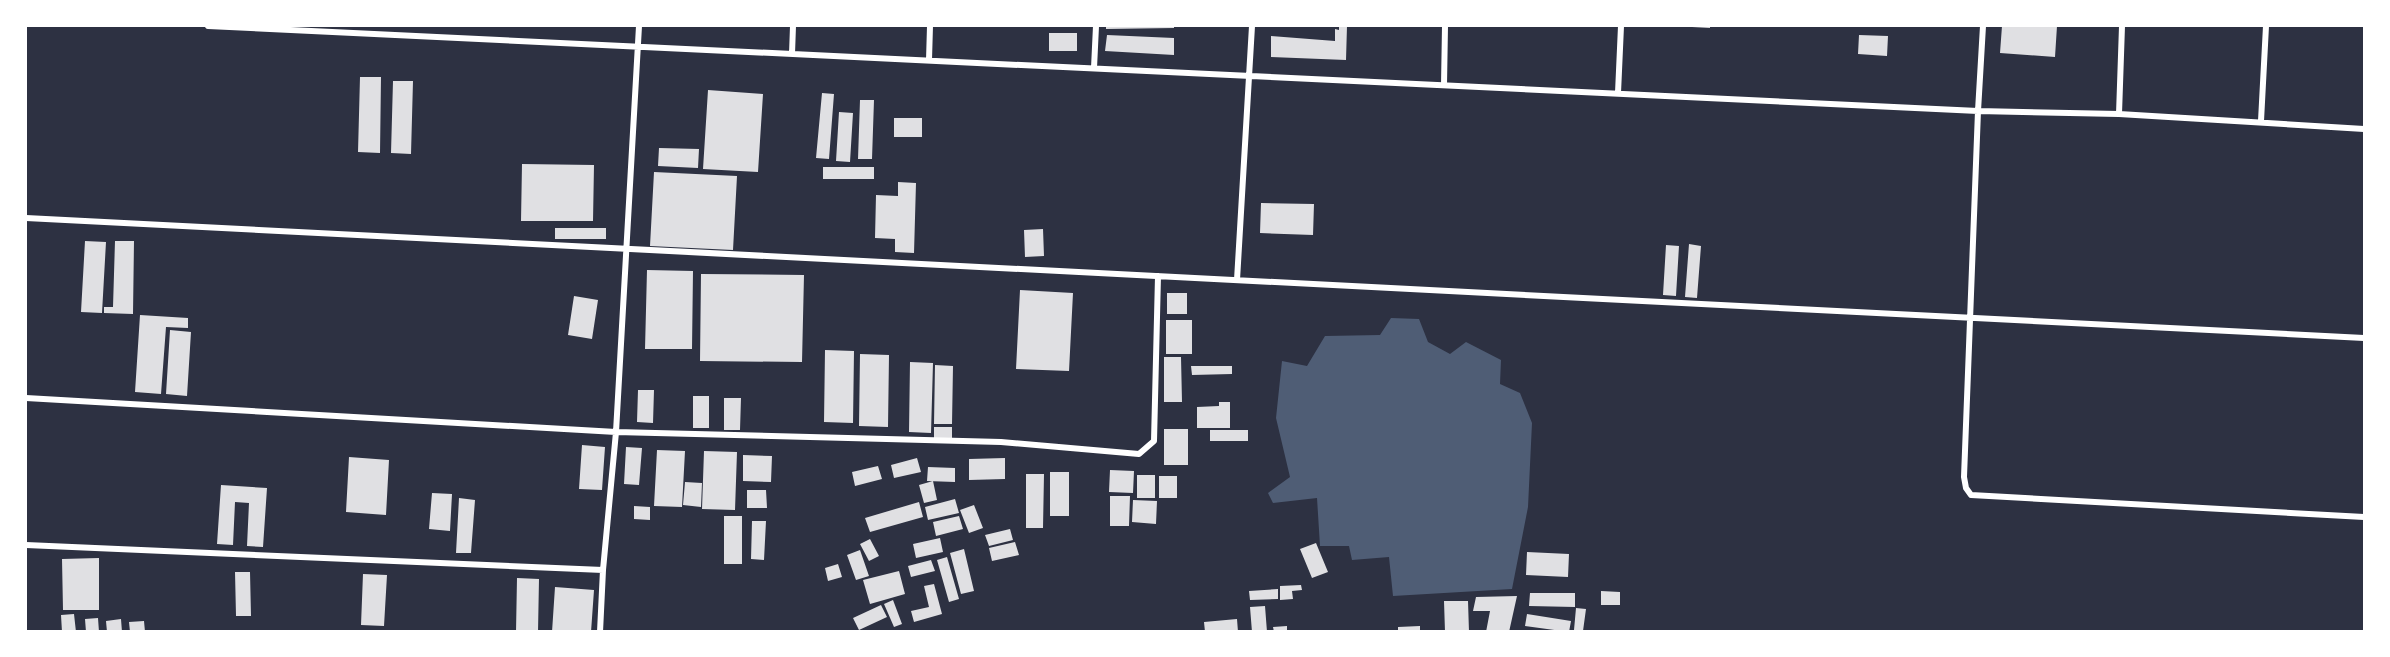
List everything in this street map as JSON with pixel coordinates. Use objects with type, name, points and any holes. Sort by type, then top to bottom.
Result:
[{"type":"street","points":[[208,26],[1978,111],[2119,114],[2364,129]]},
{"type":"street","points":[[600,632],[603,570],[616,432],[639,26]]},
{"type":"street","points":[[792,54],[793,26]]},
{"type":"street","points":[[929,60],[930,26]]},
{"type":"street","points":[[1094,68],[1096,26]]},
{"type":"street","points":[[1237,280],[1252,26]]},
{"type":"street","points":[[1444,85],[1445,26]]},
{"type":"street","points":[[1618,93],[1621,26]]},
{"type":"street","points":[[1983,26],[1964,477],[1966,488],[1971,495],[2364,517]]},
{"type":"street","points":[[2119,114],[2122,26]]},
{"type":"street","points":[[2262,121],[2266,26]]},
{"type":"street","points":[[26,218],[2364,338]]},
{"type":"street","points":[[26,398],[616,432],[1001,442],[1139,454],[1154,441],[1158,276]]},
{"type":"street","points":[[26,545],[603,570]]},
{"type":"water","points":[[1391,318],[1419,319],[1428,342],[1450,354],[1466,342],[1501,360],[1500,384],[1520,393],[1532,423],[1528,507],[1512,589],[1393,596],[1389,557],[1352,560],[1349,546],[1320,546],[1317,498],[1273,503],[1268,493],[1290,477],[1276,418],[1282,361],[1307,366],[1325,336],[1380,335]]},
{"type":"building","points":[[1106,26],[1174,26],[1174,28],[1106,29]]},
{"type":"building","points":[[1339,26],[1347,26],[1346,60],[1271,57],[1271,36],[1335,41],[1335,29],[1339,30]]},
{"type":"building","points":[[1710,26],[1710,28],[1692,27]]},
{"type":"building","points":[[2002,26],[2057,26],[2055,57],[2000,53]]},
{"type":"building","points":[[1049,33],[1077,33],[1077,51],[1049,51]]},
{"type":"building","points":[[1107,35],[1174,38],[1174,55],[1105,51]]},
{"type":"building","points":[[1859,35],[1888,36],[1887,56],[1858,54]]},
{"type":"building","points":[[360,77],[381,77],[380,153],[358,152]]},
{"type":"building","points":[[393,81],[413,81],[411,154],[391,153]]},
{"type":"building","points":[[708,90],[763,94],[758,172],[703,169]]},
{"type":"building","points":[[822,93],[834,94],[829,159],[816,158]]},
{"type":"building","points":[[860,100],[874,100],[872,159],[858,159]]},
{"type":"building","points":[[839,112],[853,113],[850,162],[836,161]]},
{"type":"building","points":[[894,118],[922,118],[922,137],[894,137]]},
{"type":"building","points":[[659,148],[699,149],[698,168],[658,166]]},
{"type":"building","points":[[522,164],[594,165],[593,221],[521,221]]},
{"type":"building","points":[[823,167],[874,167],[874,179],[823,179]]},
{"type":"building","points":[[654,172],[737,176],[733,250],[650,246]]},
{"type":"building","points":[[898,182],[916,183],[914,253],[895,252],[895,239],[875,238],[876,195],[898,196]]},
{"type":"building","points":[[1261,203],[1314,204],[1313,235],[1260,233]]},
{"type":"building","points":[[555,228],[606,228],[606,239],[555,239]]},
{"type":"building","points":[[1043,229],[1044,256],[1025,257],[1024,230]]},
{"type":"building","points":[[85,241],[106,242],[102,313],[81,312]]},
{"type":"building","points":[[115,241],[134,241],[133,314],[104,313],[104,307],[113,307]]},
{"type":"building","points":[[1689,244],[1701,246],[1697,298],[1685,297]]},
{"type":"building","points":[[1666,245],[1679,246],[1676,296],[1663,295]]},
{"type":"building","points":[[647,270],[693,271],[692,349],[645,349]]},
{"type":"building","points":[[701,274],[804,275],[802,362],[700,361]]},
{"type":"building","points":[[1020,290],[1073,293],[1069,371],[1016,369]]},
{"type":"building","points":[[1167,293],[1187,293],[1187,314],[1167,314]]},
{"type":"building","points":[[574,296],[598,300],[592,339],[568,335]]},
{"type":"building","points":[[140,315],[188,318],[188,328],[166,327],[161,394],[135,392]]},
{"type":"building","points":[[1166,320],[1192,320],[1192,354],[1166,354]]},
{"type":"building","points":[[170,330],[191,332],[187,396],[166,394]]},
{"type":"building","points":[[825,350],[854,351],[853,423],[824,422]]},
{"type":"building","points":[[860,354],[889,355],[888,427],[859,426]]},
{"type":"building","points":[[1164,357],[1181,357],[1182,402],[1164,402]]},
{"type":"building","points":[[910,362],[933,363],[931,433],[909,432]]},
{"type":"building","points":[[935,365],[953,366],[952,424],[934,424]]},
{"type":"building","points":[[1191,366],[1232,366],[1232,374],[1192,375]]},
{"type":"building","points":[[638,390],[654,390],[653,423],[637,422]]},
{"type":"building","points":[[693,396],[709,396],[709,428],[693,428]]},
{"type":"building","points":[[724,398],[741,398],[740,430],[724,430]]},
{"type":"building","points":[[1219,402],[1230,402],[1230,428],[1197,428],[1197,407],[1219,406]]},
{"type":"building","points":[[934,427],[952,427],[952,439],[934,439]]},
{"type":"building","points":[[1164,429],[1188,429],[1188,465],[1164,465]]},
{"type":"building","points":[[1210,430],[1248,430],[1248,441],[1210,441]]},
{"type":"building","points":[[582,445],[605,447],[602,490],[579,489]]},
{"type":"building","points":[[626,447],[642,448],[639,485],[624,484]]},
{"type":"building","points":[[657,450],[685,451],[682,507],[654,506]]},
{"type":"building","points":[[704,451],[737,452],[735,510],[702,509]]},
{"type":"building","points":[[743,455],[772,456],[771,482],[743,481]]},
{"type":"building","points":[[349,457],[389,460],[386,515],[346,512]]},
{"type":"building","points":[[917,458],[921,472],[894,478],[891,465]]},
{"type":"building","points":[[1005,458],[1005,479],[969,480],[969,459]]},
{"type":"building","points":[[878,466],[882,479],[855,486],[852,472]]},
{"type":"building","points":[[928,467],[955,468],[955,482],[927,481]]},
{"type":"building","points":[[1110,470],[1134,471],[1133,493],[1109,492]]},
{"type":"building","points":[[1050,472],[1069,472],[1069,516],[1050,516]]},
{"type":"building","points":[[1026,474],[1044,474],[1043,528],[1026,528]]},
{"type":"building","points":[[1137,475],[1155,475],[1155,498],[1137,498]]},
{"type":"building","points":[[1159,476],[1177,476],[1177,498],[1159,498]]},
{"type":"building","points":[[933,481],[937,500],[924,503],[919,485]]},
{"type":"building","points":[[685,482],[702,483],[701,507],[683,505]]},
{"type":"building","points":[[221,485],[267,488],[263,547],[247,546],[249,503],[235,502],[233,545],[217,544]]},
{"type":"building","points":[[747,490],[766,490],[767,508],[747,508]]},
{"type":"building","points":[[432,493],[452,494],[450,531],[429,529]]},
{"type":"building","points":[[1110,496],[1130,496],[1129,526],[1110,526]]},
{"type":"building","points":[[459,498],[475,500],[471,553],[456,553]]},
{"type":"building","points":[[955,499],[959,513],[928,520],[925,507]]},
{"type":"building","points":[[1133,500],[1157,501],[1156,524],[1132,522]]},
{"type":"building","points":[[919,502],[923,517],[870,532],[865,518]]},
{"type":"building","points":[[974,505],[983,528],[969,533],[960,510]]},
{"type":"building","points":[[634,506],[650,507],[650,520],[634,519]]},
{"type":"building","points":[[724,516],[742,516],[742,564],[724,564]]},
{"type":"building","points":[[959,516],[963,529],[936,536],[933,522]]},
{"type":"building","points":[[752,521],[766,521],[764,560],[751,559]]},
{"type":"building","points":[[1010,529],[1013,540],[989,546],[985,535]]},
{"type":"building","points":[[940,538],[943,552],[916,558],[913,544]]},
{"type":"building","points":[[870,539],[879,556],[869,561],[860,544]]},
{"type":"building","points":[[1015,542],[1019,555],[992,561],[989,548]]},
{"type":"building","points":[[1316,543],[1328,572],[1312,578],[1300,549]]},
{"type":"building","points":[[964,549],[974,591],[961,594],[950,553]]},
{"type":"building","points":[[860,550],[869,576],[856,580],[847,555]]},
{"type":"building","points":[[1527,552],[1569,554],[1568,577],[1526,575]]},
{"type":"building","points":[[947,557],[959,599],[949,602],[937,560]]},
{"type":"building","points":[[99,558],[99,610],[63,610],[62,559]]},
{"type":"building","points":[[931,560],[935,571],[911,577],[908,566]]},
{"type":"building","points":[[838,564],[842,577],[828,581],[825,568]]},
{"type":"building","points":[[899,571],[905,594],[870,604],[863,580]]},
{"type":"building","points":[[235,572],[250,572],[251,616],[236,616]]},
{"type":"building","points":[[363,574],[387,575],[384,626],[361,625]]},
{"type":"building","points":[[517,578],[539,579],[538,632],[516,632]]},
{"type":"building","points":[[934,584],[942,614],[914,622],[911,611],[929,607],[924,586]]},
{"type":"building","points":[[1301,585],[1302,590],[1292,591],[1293,599],[1280,600],[1280,586]]},
{"type":"building","points":[[555,587],[594,590],[591,632],[552,632]]},
{"type":"building","points":[[1278,589],[1278,599],[1250,600],[1249,591]]},
{"type":"building","points":[[1601,591],[1620,592],[1620,605],[1601,605]]},
{"type":"building","points":[[1530,593],[1575,593],[1575,607],[1529,606]]},
{"type":"building","points":[[1517,596],[1509,632],[1486,632],[1490,611],[1473,611],[1476,597]]},
{"type":"building","points":[[893,600],[902,624],[894,627],[884,604]]},
{"type":"building","points":[[1444,601],[1468,601],[1469,632],[1445,632]]},
{"type":"building","points":[[881,605],[887,617],[859,630],[853,618]]},
{"type":"building","points":[[1265,606],[1267,632],[1252,632],[1250,607]]},
{"type":"building","points":[[1576,608],[1586,609],[1583,631],[1574,630]]},
{"type":"building","points":[[74,614],[76,632],[62,632],[61,615]]},
{"type":"building","points":[[1527,614],[1571,621],[1569,632],[1525,626]]},
{"type":"building","points":[[98,618],[99,632],[86,632],[85,619]]},
{"type":"building","points":[[121,619],[122,632],[107,632],[106,621]]},
{"type":"building","points":[[1237,619],[1238,632],[1205,632],[1204,622]]},
{"type":"building","points":[[144,621],[145,632],[130,632],[129,622]]},
{"type":"building","points":[[1287,626],[1287,632],[1274,632],[1273,627]]},
{"type":"building","points":[[1420,626],[1420,632],[1398,632],[1398,627]]}]
